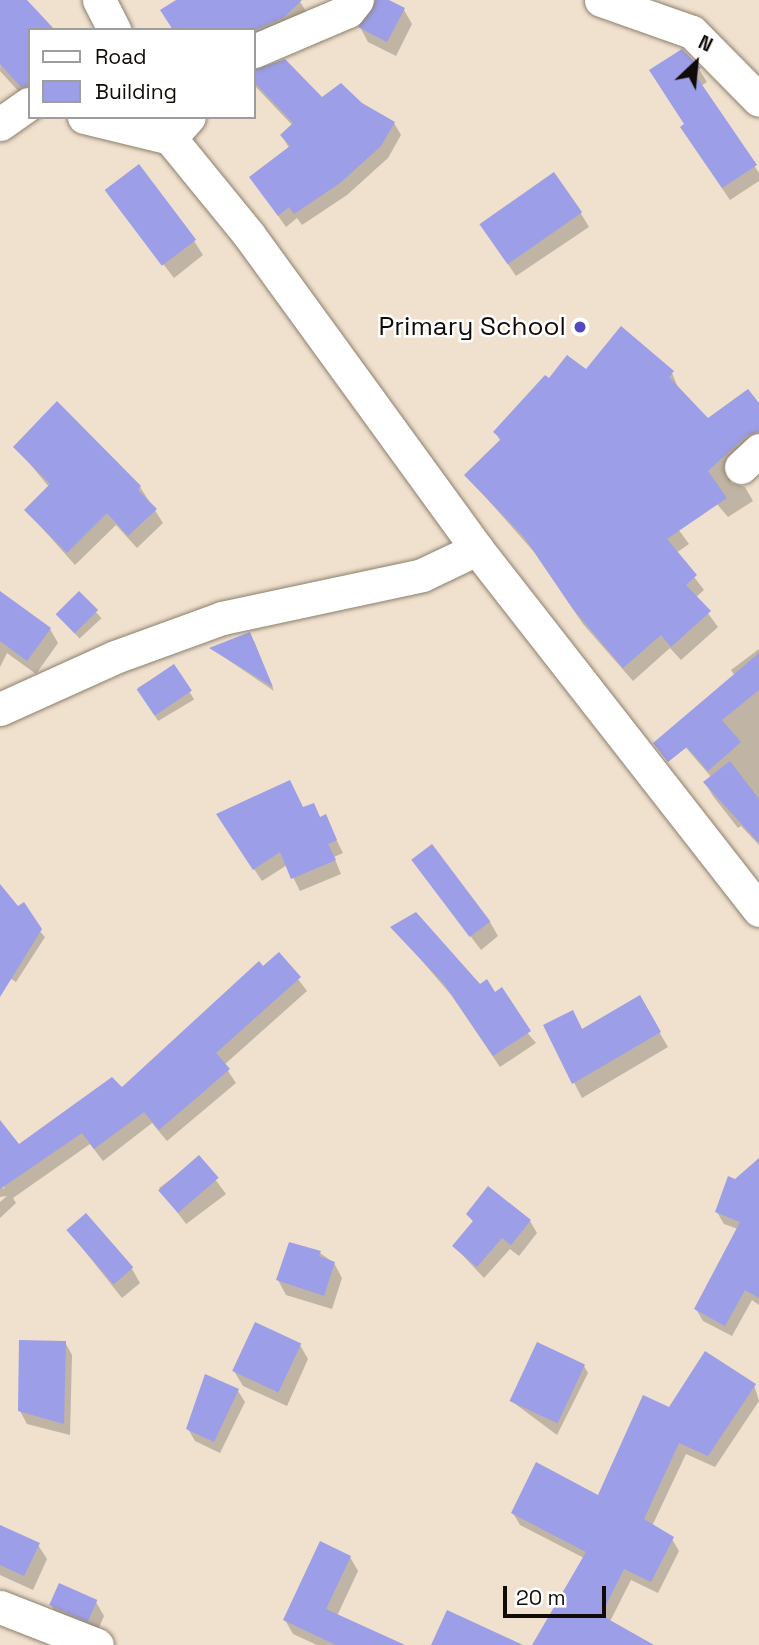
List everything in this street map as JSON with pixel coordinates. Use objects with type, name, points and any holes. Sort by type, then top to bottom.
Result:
[{"type":"street","points":[[99,0],[113,28]]},
{"type":"street","points":[[256,50],[348,11],[357,0]]},
{"type":"street","points":[[601,0],[692,32],[759,100]]},
{"type":"street","points":[[0,124],[19,100]]},
{"type":"street","points":[[109,119],[173,124],[249,235],[477,549],[759,910]]},
{"type":"street","points":[[0,709],[115,657],[222,618],[422,575],[477,549]]},
{"type":"street","points":[[0,1606],[97,1645]]},
{"type":"building","points":[[0,0],[27,0],[53,28],[28,28],[28,85],[21,87],[0,64]]},
{"type":"building","points":[[176,0],[302,0],[283,18],[256,29],[172,28],[160,10]]},
{"type":"building","points":[[376,0],[389,0],[405,8],[387,42],[358,27]]},
{"type":"building","points":[[682,49],[701,68],[694,73],[757,165],[722,188],[680,127],[684,124],[649,70]]},
{"type":"building","points":[[285,59],[322,97],[341,83],[362,103],[395,122],[381,146],[340,183],[294,214],[289,207],[278,216],[249,177],[290,146],[280,135],[293,123],[256,84],[256,69]]},
{"type":"building","points":[[139,164],[196,240],[162,266],[105,190]]},
{"type":"building","points":[[554,172],[582,212],[508,264],[479,224]]},
{"type":"building","points":[[621,326],[674,371],[669,377],[708,418],[748,389],[759,403],[759,431],[746,436],[708,471],[727,498],[667,539],[697,575],[686,585],[711,611],[671,647],[661,635],[623,668],[573,609],[524,537],[464,475],[501,439],[493,432],[545,375],[549,378],[567,355],[586,369]]},
{"type":"building","points":[[57,401],[141,486],[138,490],[157,509],[128,536],[107,513],[67,553],[24,510],[50,484],[13,447]]},
{"type":"building","points":[[0,591],[51,628],[27,661],[0,641]]},
{"type":"building","points":[[79,591],[98,610],[75,633],[56,614]]},
{"type":"building","points":[[250,632],[273,687],[209,648]]},
{"type":"building","points":[[759,653],[759,690],[722,720],[741,742],[708,771],[687,747],[668,762],[653,743]]},
{"type":"building","points":[[174,664],[192,691],[155,716],[137,689]]},
{"type":"building","points":[[730,761],[759,799],[759,843],[703,782]]},
{"type":"building","points":[[290,780],[303,807],[314,803],[320,817],[326,814],[337,840],[328,844],[336,860],[291,879],[280,852],[253,870],[216,814]]},
{"type":"building","points":[[432,844],[490,921],[470,937],[411,860]]},
{"type":"building","points":[[0,884],[18,906],[24,902],[42,929],[0,997]]},
{"type":"building","points":[[416,912],[480,984],[487,979],[495,992],[502,987],[531,1031],[493,1056],[444,984],[390,927]]},
{"type":"building","points":[[279,952],[301,977],[216,1053],[230,1069],[159,1130],[144,1112],[94,1149],[82,1133],[0,1189],[0,1120],[19,1144],[112,1077],[122,1087],[259,961],[263,966]]},
{"type":"building","points":[[640,995],[661,1032],[572,1084],[543,1025],[573,1010],[582,1029]]},
{"type":"building","points":[[199,1155],[219,1178],[178,1213],[158,1190]]},
{"type":"building","points":[[759,1158],[759,1298],[745,1290],[725,1326],[694,1309],[740,1222],[715,1212],[728,1176],[735,1179]]},
{"type":"building","points":[[488,1186],[531,1220],[511,1245],[502,1238],[477,1267],[452,1246],[473,1221],[466,1214]]},
{"type":"building","points":[[86,1213],[133,1267],[114,1284],[66,1230]]},
{"type":"building","points":[[289,1242],[321,1251],[319,1256],[335,1262],[324,1296],[276,1280]]},
{"type":"building","points":[[255,1322],[301,1344],[278,1392],[232,1371]]},
{"type":"building","points":[[19,1340],[66,1341],[64,1424],[18,1411]]},
{"type":"building","points":[[537,1342],[585,1364],[558,1423],[510,1401]]},
{"type":"building","points":[[705,1351],[756,1384],[708,1456],[679,1443],[644,1519],[674,1537],[651,1582],[624,1569],[601,1615],[654,1645],[532,1645],[586,1552],[511,1513],[536,1462],[598,1495],[643,1395],[669,1407]]},
{"type":"building","points":[[205,1374],[239,1389],[214,1442],[186,1429]]},
{"type":"building","points":[[0,1525],[40,1543],[24,1576],[0,1565]]},
{"type":"building","points":[[320,1541],[351,1556],[326,1609],[405,1645],[336,1645],[283,1620]]},
{"type":"building","points":[[59,1583],[97,1600],[88,1622],[49,1605]]},
{"type":"building","points":[[447,1610],[523,1645],[431,1645]]},
{"type":"place","name":"Primary School","points":[[580,327]]}]
